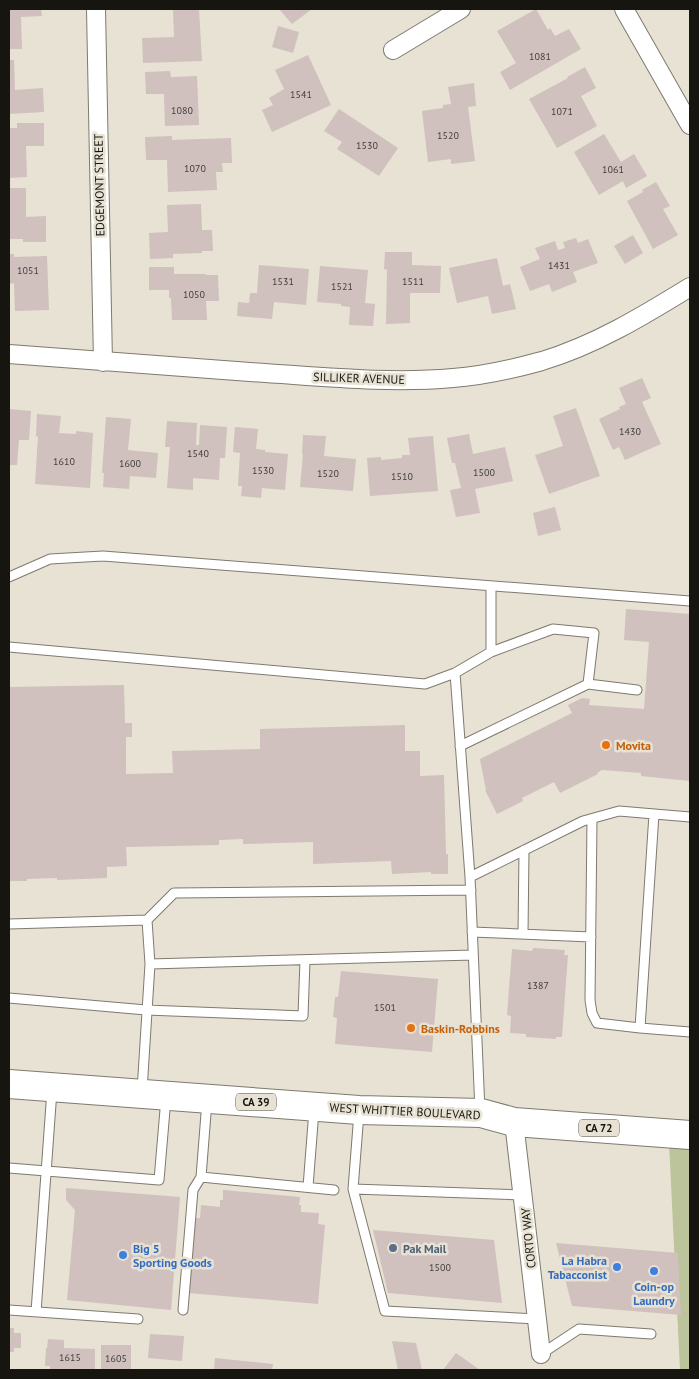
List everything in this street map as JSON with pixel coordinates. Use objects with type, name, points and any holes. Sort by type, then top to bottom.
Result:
[{"type":"main road","name":"WEST WHITTIER BOULEVARD","points":[[31,1086],[359,1110],[480,1114],[514,1122],[687,1135]]},
{"type":"street","name":"EDGEMONT STREET","points":[[96,9],[102,362]]},
{"type":"street","points":[[393,50],[461,9]]},
{"type":"street","points":[[624,9],[690,125]]},
{"type":"street","name":"SILLIKER AVENUE","points":[[9,354],[346,378],[406,380],[454,378],[541,361],[576,350],[639,319],[690,288]]},
{"type":"street","name":"CORTO WAY","points":[[514,1122],[541,1354]]},
{"type":"lane","points":[[9,577],[50,559],[103,556],[690,601]]},
{"type":"lane","points":[[491,586],[491,652]]},
{"type":"lane","points":[[9,647],[425,684],[455,673],[491,652],[553,629],[594,633],[588,684]]},
{"type":"lane","points":[[455,673],[471,890],[480,1114]]},
{"type":"lane","points":[[460,746],[588,684],[637,690]]},
{"type":"lane","points":[[470,877],[584,821],[619,811],[690,817]]},
{"type":"lane","points":[[640,1028],[654,814]]},
{"type":"lane","points":[[592,819],[590,937],[590,1000],[592,1013],[597,1023],[690,1032]]},
{"type":"lane","points":[[523,934],[524,850]]},
{"type":"lane","points":[[9,924],[147,920],[174,893],[471,890]]},
{"type":"lane","points":[[9,1168],[159,1180],[142,1094],[150,964],[147,920]]},
{"type":"lane","points":[[472,932],[590,937]]},
{"type":"lane","points":[[150,964],[473,955]]},
{"type":"lane","points":[[9,998],[146,1010],[303,1016],[305,960]]},
{"type":"lane","points":[[31,1086],[47,1170],[36,1312]]},
{"type":"lane","points":[[183,1310],[193,1190],[201,1177],[207,1099]]},
{"type":"lane","points":[[308,1187],[314,1107]]},
{"type":"lane","points":[[359,1110],[353,1189],[385,1312],[537,1319]]},
{"type":"lane","points":[[201,1177],[334,1190]]},
{"type":"lane","points":[[353,1189],[523,1195]]},
{"type":"lane","points":[[9,1310],[138,1319]]},
{"type":"lane","points":[[541,1354],[580,1329],[652,1334]]},
{"type":"green space","points":[[669,1142],[690,1143],[690,1370],[680,1370]]},
{"type":"building","points":[[9,9],[41,9],[42,16],[21,17],[22,49],[9,49]]},
{"type":"building","points":[[173,9],[199,9],[202,61],[143,63],[142,38],[174,37]]},
{"type":"building","points":[[279,9],[312,9],[292,24]]},
{"type":"building","points":[[536,9],[548,30],[550,28],[555,36],[569,29],[581,49],[510,90],[500,72],[516,63],[497,31]]},
{"type":"building","points":[[278,26],[299,32],[293,53],[272,47]]},
{"type":"building","points":[[308,55],[331,105],[272,132],[262,110],[273,105],[269,98],[284,89],[275,70]]},
{"type":"building","points":[[9,60],[14,60],[15,90],[43,88],[44,112],[9,114]]},
{"type":"building","points":[[585,67],[596,88],[581,96],[597,126],[557,148],[529,99]]},
{"type":"building","points":[[170,71],[171,77],[197,76],[199,125],[165,126],[164,94],[146,94],[145,72]]},
{"type":"building","points":[[474,83],[476,106],[468,107],[475,161],[451,164],[451,159],[428,162],[422,111],[443,108],[443,105],[451,104],[448,87]]},
{"type":"building","points":[[339,109],[398,148],[379,176],[337,149],[342,142],[324,131]]},
{"type":"building","points":[[17,123],[44,123],[44,146],[26,146],[27,177],[9,178],[9,128],[17,128]]},
{"type":"building","points":[[604,134],[621,162],[634,154],[647,176],[626,188],[623,181],[599,195],[574,152]]},
{"type":"building","points":[[172,136],[172,140],[231,138],[232,163],[222,163],[223,172],[216,172],[217,190],[168,192],[167,160],[146,160],[145,137]]},
{"type":"building","points":[[656,182],[670,206],[663,209],[678,235],[653,249],[627,201]]},
{"type":"building","points":[[9,188],[26,188],[26,217],[46,216],[46,242],[23,242],[23,239],[9,239]]},
{"type":"building","points":[[201,204],[202,230],[212,230],[213,251],[173,254],[173,258],[150,259],[149,233],[168,232],[167,205]]},
{"type":"building","points":[[633,235],[643,253],[625,264],[614,246]]},
{"type":"building","points":[[576,238],[578,243],[588,239],[598,263],[573,272],[577,282],[552,292],[549,284],[530,291],[520,267],[540,259],[535,248],[555,241],[558,250],[565,248],[563,242]]},
{"type":"building","points":[[385,252],[412,252],[412,265],[441,266],[440,293],[410,293],[410,323],[386,324],[387,270],[384,269]]},
{"type":"building","points":[[9,254],[14,254],[14,257],[47,256],[49,310],[15,311],[14,283],[9,284]]},
{"type":"building","points":[[497,258],[503,286],[510,284],[516,309],[492,314],[488,296],[457,303],[449,268]]},
{"type":"building","points":[[259,265],[309,269],[306,305],[274,302],[272,319],[237,316],[238,302],[249,303],[250,293],[257,293]]},
{"type":"building","points":[[320,266],[368,270],[365,303],[375,304],[373,326],[349,325],[350,307],[341,306],[341,304],[317,302]]},
{"type":"building","points":[[149,267],[174,267],[174,274],[218,275],[219,301],[206,301],[207,320],[172,320],[169,290],[149,290]]},
{"type":"building","points":[[642,378],[651,398],[642,402],[661,444],[625,460],[619,447],[613,450],[599,419],[626,404],[619,388]]},
{"type":"building","points":[[576,408],[600,476],[549,494],[535,455],[563,446],[553,416]]},
{"type":"building","points":[[9,409],[31,411],[29,440],[19,440],[17,465],[9,465]]},
{"type":"building","points":[[37,414],[61,416],[59,433],[76,434],[76,431],[93,433],[90,488],[35,484],[38,437],[36,436]]},
{"type":"building","points":[[106,417],[131,419],[128,450],[158,453],[156,478],[130,476],[129,489],[103,487],[104,473],[102,473]]},
{"type":"building","points":[[167,421],[197,423],[196,445],[199,445],[200,425],[227,427],[225,458],[220,458],[219,480],[193,478],[193,490],[167,488],[170,447],[165,447]]},
{"type":"building","points":[[235,427],[258,429],[256,449],[265,450],[265,452],[288,454],[285,490],[262,488],[261,498],[241,496],[242,486],[238,486],[240,453],[233,452]]},
{"type":"building","points":[[469,434],[473,454],[505,447],[513,481],[475,489],[480,513],[456,517],[450,490],[461,488],[455,463],[452,463],[447,438]]},
{"type":"building","points":[[303,435],[326,436],[324,456],[356,459],[353,491],[300,487]]},
{"type":"building","points":[[433,436],[438,491],[370,496],[367,458],[381,457],[381,460],[402,458],[402,455],[410,455],[408,438]]},
{"type":"building","points":[[555,507],[561,530],[538,536],[533,513]]},
{"type":"building","points":[[626,609],[690,614],[690,781],[641,776],[641,773],[602,770],[598,774],[560,793],[554,782],[522,798],[523,801],[497,814],[485,790],[480,759],[572,713],[568,705],[582,698],[590,699],[589,705],[644,709],[649,642],[624,640]]},
{"type":"building","points":[[124,685],[125,723],[132,723],[132,737],[126,737],[126,774],[173,773],[172,751],[260,749],[260,729],[405,725],[405,751],[420,751],[420,776],[444,775],[448,874],[431,874],[431,872],[392,874],[391,861],[313,864],[313,842],[243,844],[243,839],[219,840],[219,845],[126,847],[127,866],[107,867],[107,878],[57,880],[57,878],[9,881],[9,687]]},
{"type":"building","points":[[533,948],[565,950],[564,955],[568,955],[562,1037],[556,1037],[556,1039],[526,1037],[526,1034],[510,1033],[511,1016],[507,1015],[512,949],[532,951]]},
{"type":"building","points":[[341,971],[438,979],[432,1052],[335,1044],[337,1018],[333,1017]]},
{"type":"building","name":"Big 5 Sporting Goods","points":[[66,1188],[180,1197],[171,1310],[67,1300],[75,1210],[66,1200]]},
{"type":"building","points":[[223,1190],[300,1197],[299,1205],[301,1205],[301,1212],[319,1213],[318,1224],[325,1225],[318,1304],[188,1293],[195,1218],[200,1218],[201,1205],[220,1207],[220,1200],[223,1200]]},
{"type":"building","points":[[373,1230],[494,1240],[502,1303],[388,1293]]},
{"type":"building","points":[[556,1243],[678,1253],[681,1315],[572,1306]]},
{"type":"building","points":[[9,1328],[14,1328],[14,1333],[21,1333],[21,1348],[14,1348],[14,1352],[9,1352]]},
{"type":"building","points":[[150,1334],[184,1336],[182,1361],[148,1358]]},
{"type":"building","points":[[48,1339],[64,1340],[64,1348],[95,1349],[95,1370],[50,1370],[50,1366],[45,1366]]},
{"type":"building","points":[[392,1341],[416,1343],[422,1370],[398,1370]]},
{"type":"building","points":[[101,1345],[131,1345],[131,1370],[101,1370]]},
{"type":"building","points":[[456,1353],[480,1370],[443,1370]]},
{"type":"building","points":[[215,1358],[273,1364],[272,1370],[214,1370]]},
{"type":"place","name":"Movita","points":[[606,745]]},
{"type":"place","name":"Baskin-Robbins","points":[[411,1028]]},
{"type":"place","name":"Pak Mail","points":[[393,1248]]},
{"type":"place","name":"Big 5 Sporting Goods","points":[[123,1255]]},
{"type":"place","name":"La Habra Tabacconist","points":[[617,1267]]},
{"type":"place","name":"Coin-op Laundry","points":[[654,1271]]}]
